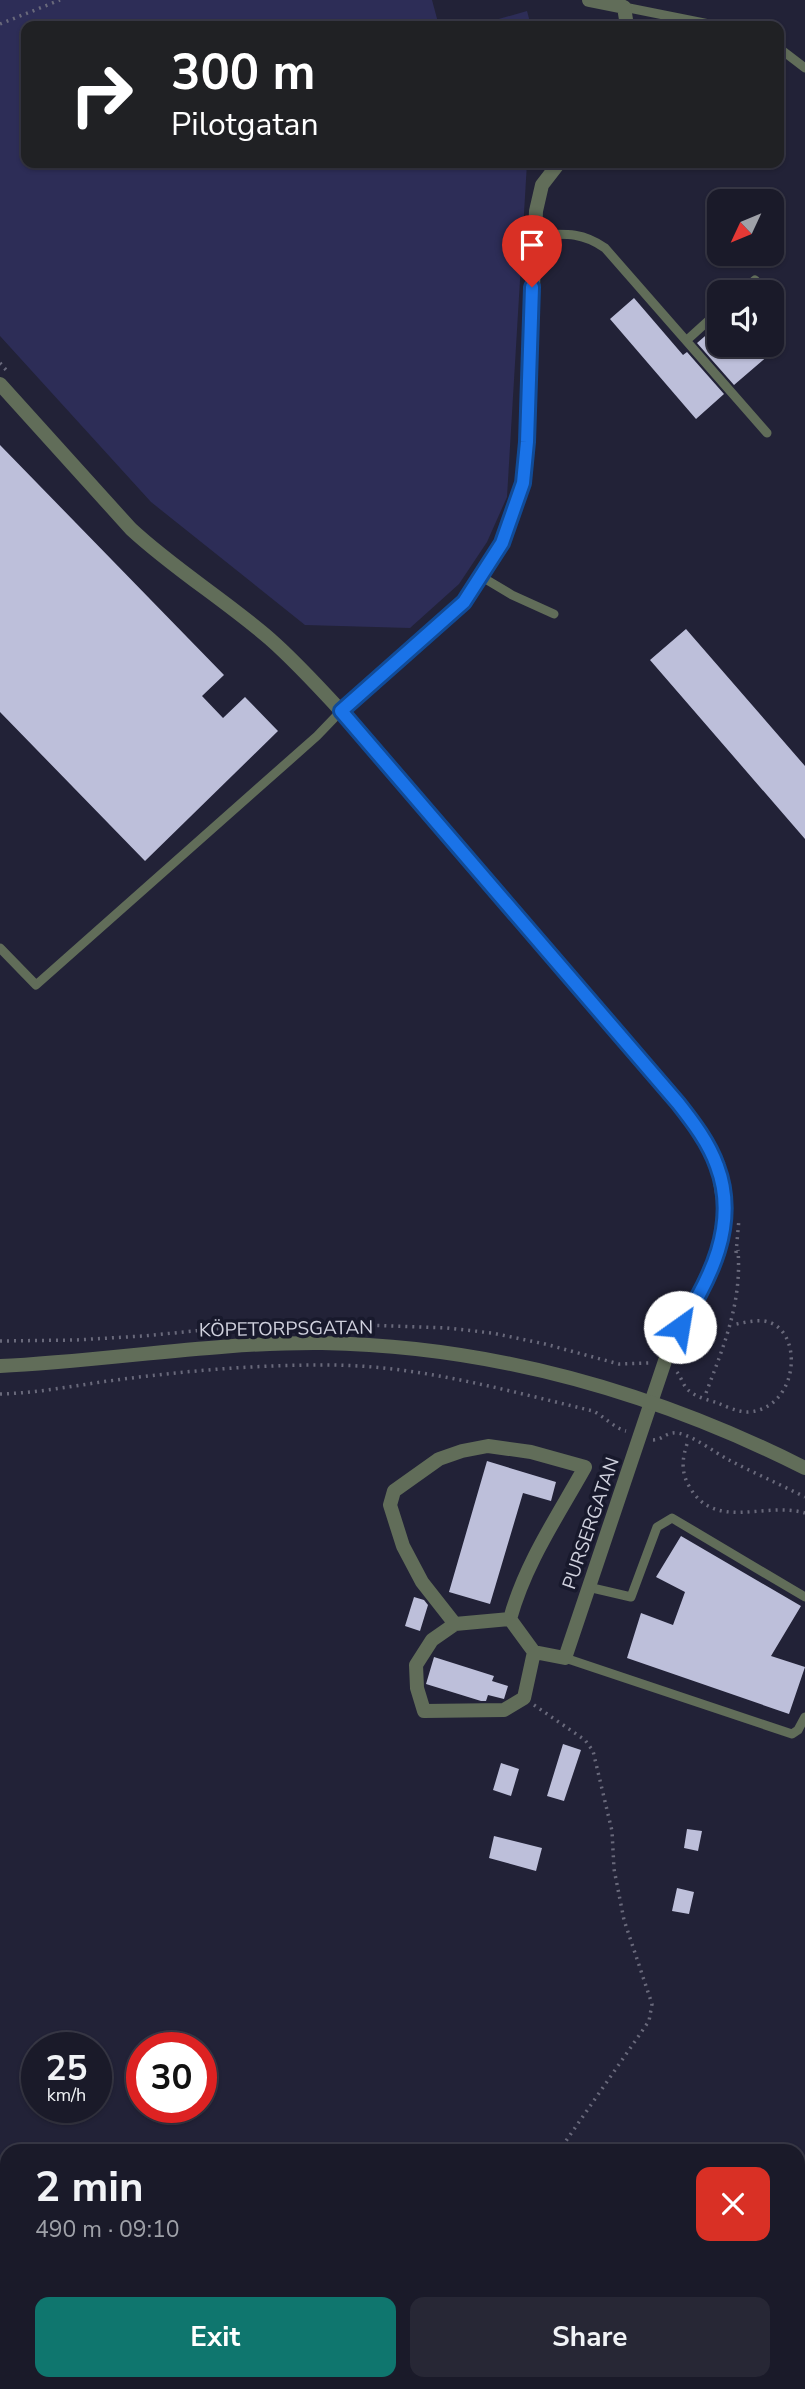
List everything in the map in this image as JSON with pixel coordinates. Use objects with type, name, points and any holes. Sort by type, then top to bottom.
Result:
[{"type":"street","points":[[589,0],[622,3],[625,21]]},
{"type":"street","points":[[341,711],[456,609],[482,577],[502,543],[523,483],[536,211],[542,185],[555,168]]},
{"type":"street","name":"PURSERGATAN","points":[[0,384],[131,529],[153,550],[268,637],[341,711],[678,1103],[708,1147],[718,1168],[724,1207],[719,1252],[706,1284],[680,1327],[662,1367],[565,1658]]},
{"type":"street","name":"KÖPETORPSGATAN","points":[[0,1366],[253,1345],[321,1343],[430,1350],[491,1359],[578,1379],[708,1422],[805,1468]]},
{"type":"street","points":[[455,1624],[422,1582],[403,1546],[390,1505],[394,1491],[439,1460],[462,1451],[488,1446],[531,1452],[586,1467],[531,1562],[518,1589],[510,1619]]},
{"type":"street","points":[[510,1619],[455,1624],[432,1640],[416,1665],[417,1688],[424,1711],[504,1710],[524,1698],[534,1652]]},
{"type":"street","points":[[510,1619],[534,1652],[565,1658]]},
{"type":"lane","points":[[622,3],[698,21]]},
{"type":"lane","points":[[784,52],[805,68]]},
{"type":"lane","points":[[534,235],[574,234],[599,244],[616,259],[767,433]]},
{"type":"lane","points":[[687,340],[707,322]]},
{"type":"lane","points":[[482,577],[512,595],[554,614]]},
{"type":"lane","points":[[0,948],[36,985],[317,736],[341,711]]},
{"type":"lane","points":[[588,1587],[631,1597],[657,1527],[672,1518],[805,1597]]},
{"type":"lane","points":[[565,1658],[792,1734],[798,1730],[805,1717]]},
{"type":"path","points":[[0,24],[60,0]]},
{"type":"path","points":[[706,1393],[732,1325],[739,1268],[738,1249]]},
{"type":"path","points":[[732,1325],[763,1321],[776,1324],[785,1331],[797,1348]]},
{"type":"path","points":[[0,1394],[246,1367],[370,1367],[422,1374],[593,1411],[604,1416],[619,1429],[655,1441],[673,1433],[679,1434],[708,1446],[724,1457],[805,1497]]},
{"type":"path","points":[[662,1367],[680,1373],[684,1384],[698,1396],[746,1412],[757,1411],[776,1401],[788,1389],[797,1370]]},
{"type":"path","points":[[687,1444],[682,1468],[685,1480],[701,1502],[716,1511],[743,1513],[771,1509],[805,1513]]},
{"type":"path","points":[[524,1698],[585,1740],[593,1751],[612,1831],[614,1869],[624,1920],[652,2004],[649,2021],[564,2144]]},
{"type":"shaded area","points":[[0,0],[432,0],[438,21],[21,21],[21,168],[527,168],[507,497],[487,542],[459,584],[410,628],[305,625],[151,502],[0,336]]},
{"type":"shaded area","points":[[527,11],[530,21],[492,21]]},
{"type":"building","points":[[634,298],[683,355],[687,352],[724,394],[696,419],[610,319]]},
{"type":"building","points":[[707,334],[707,354],[697,343]]},
{"type":"building","points":[[709,357],[767,357],[734,385]]},
{"type":"building","points":[[0,445],[224,675],[202,696],[223,718],[245,697],[278,731],[145,861],[0,712]]},
{"type":"building","points":[[686,629],[805,766],[805,839],[650,660]]},
{"type":"building","points":[[487,1461],[556,1482],[551,1501],[523,1493],[490,1604],[449,1592]]},
{"type":"building","points":[[681,1536],[801,1606],[771,1656],[805,1667],[789,1714],[627,1658],[641,1613],[673,1625],[685,1592],[656,1577]]},
{"type":"building","points":[[414,1597],[424,1600],[428,1605],[420,1631],[405,1626]]},
{"type":"building","points":[[434,1657],[494,1676],[492,1681],[508,1686],[504,1699],[488,1695],[486,1701],[481,1701],[426,1684]]},
{"type":"building","points":[[563,1744],[581,1750],[564,1801],[547,1796]]},
{"type":"building","points":[[501,1763],[519,1769],[511,1796],[493,1790]]},
{"type":"building","points":[[687,1829],[702,1831],[698,1851],[684,1848]]},
{"type":"building","points":[[494,1836],[542,1848],[536,1871],[489,1858]]},
{"type":"building","points":[[677,1888],[694,1892],[689,1914],[672,1911]]},
{"type":"route","points":[[532,287],[527,442],[523,483],[502,543],[464,602],[341,711],[678,1103],[708,1147],[718,1168],[724,1207],[719,1252],[706,1284],[680,1327]]}]
